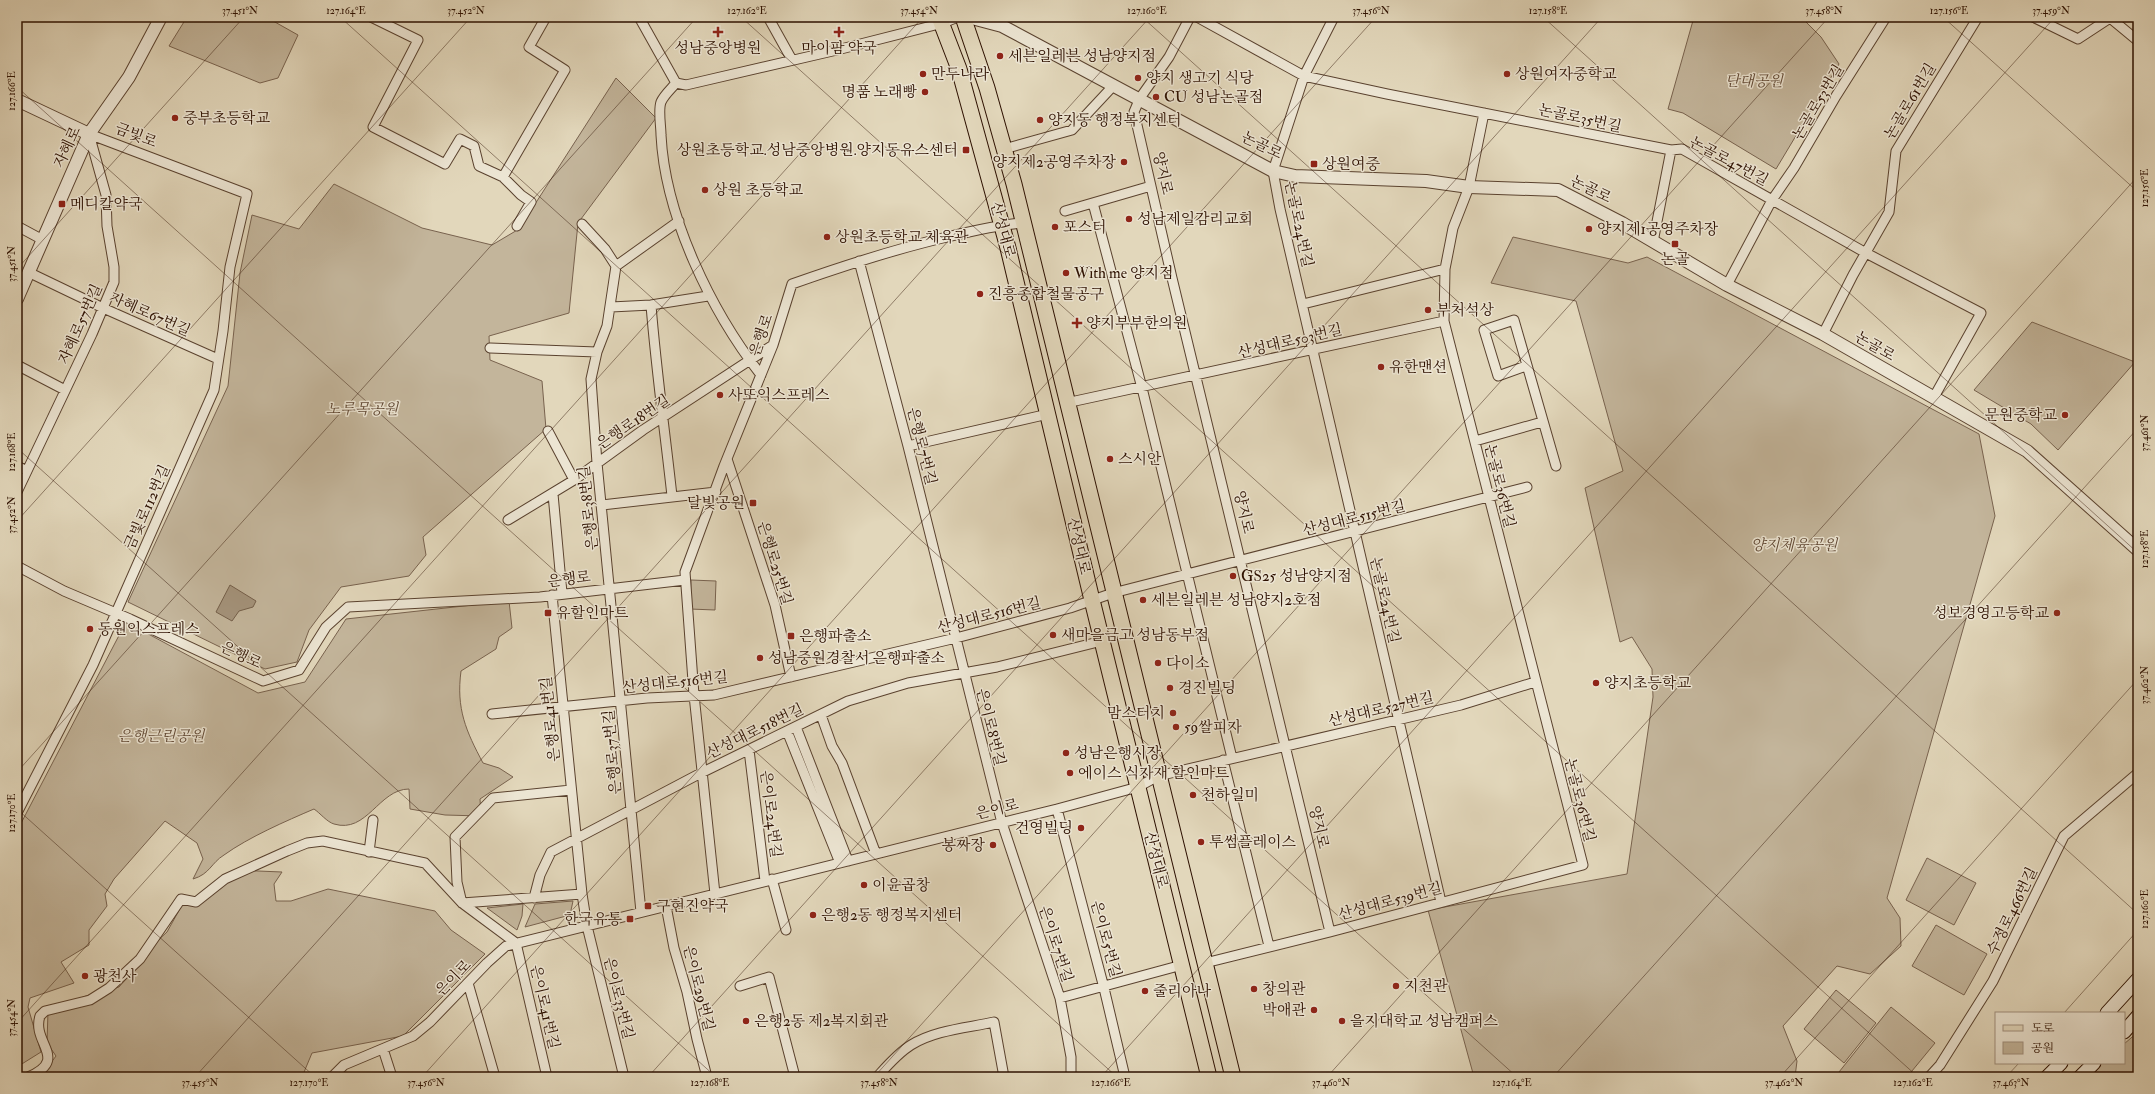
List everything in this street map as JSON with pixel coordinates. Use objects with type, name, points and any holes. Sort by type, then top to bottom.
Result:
[{"type":"main road","name":"산성대로","points":[[963,17],[987,88],[1004,149],[1233,1077]]},
{"type":"main road","name":"산성대로","points":[[941,20],[959,69],[1002,224],[1092,600],[1209,1077]]},
{"type":"main road","points":[[2108,1012],[2138,979]]},
{"type":"main road","points":[[2125,1031],[2138,1016]]},
{"type":"main road","points":[[2047,1077],[2059,1064]]},
{"type":"main road","points":[[2080,1077],[2094,1064]]},
{"type":"main road","points":[[2085,1077],[2094,1064]]},
{"type":"street","name":"자혜로","points":[[17,299],[89,134],[129,77],[161,17]]},
{"type":"street","points":[[371,17],[418,40],[373,127],[445,164],[460,139],[474,146],[479,166],[503,178],[520,195],[532,202],[517,226]]},
{"type":"street","points":[[503,178],[565,70],[530,47],[546,17]]},
{"type":"street","points":[[639,17],[676,82],[686,85],[792,60],[941,20],[958,17]]},
{"type":"street","points":[[768,17],[792,60]]},
{"type":"street","name":"논골로","points":[[968,17],[1002,26],[1140,98],[1273,171],[1295,176],[1426,181],[1469,187],[1558,190],[1595,208],[1727,285],[1823,334],[2027,451],[2138,550]]},
{"type":"street","points":[[1140,98],[1169,57],[1190,17]]},
{"type":"street","name":"논골로35번길","points":[[1197,17],[1304,76],[1387,94],[1671,150]]},
{"type":"street","name":"논골로24번길","points":[[1334,17],[1304,76],[1273,171],[1280,209],[1314,350],[1441,902]]},
{"type":"street","name":"논골로53번길","points":[[1727,285],[1772,200],[1794,168],[1836,96],[1886,17]]},
{"type":"street","name":"논골로61번길","points":[[1823,334],[1889,212],[1896,151],[1978,17]]},
{"type":"street","points":[[2034,17],[2078,39],[2110,17],[2138,41]]},
{"type":"street","points":[[676,82],[661,102],[664,173],[679,220],[708,296],[749,360],[761,374]]},
{"type":"street","points":[[1004,149],[1072,130],[1114,85]]},
{"type":"street","name":"양지로","points":[[1140,98],[1134,112],[1330,932]]},
{"type":"street","name":"금빛로","points":[[17,100],[89,134],[247,194]]},
{"type":"street","name":"논골로36번길","points":[[1484,113],[1469,187],[1453,228],[1445,269],[1444,321],[1582,865]]},
{"type":"street","name":"자혜로57번길","points":[[17,492],[66,390],[114,282],[114,267],[107,226],[106,195],[89,134]]},
{"type":"street","name":"논골로47번길","points":[[1653,242],[1671,150],[1682,149],[1772,200]]},
{"type":"street","points":[[1065,212],[1151,186]]},
{"type":"street","name":"금빛로112번길","points":[[17,813],[20,801],[93,665],[214,390],[230,267],[247,194]]},
{"type":"street","points":[[1772,200],[1866,253],[1981,313],[1934,397]]},
{"type":"street","points":[[1093,203],[1142,388],[1213,680],[1227,759],[1269,946]]},
{"type":"street","points":[[582,224],[606,249],[616,266],[679,220]]},
{"type":"street","name":"은행로","points":[[17,566],[64,591],[263,680],[299,670],[326,627],[348,607],[552,595],[685,580],[685,572],[727,459],[773,345],[792,284],[859,261],[967,232],[1002,224],[1022,223]]},
{"type":"street","points":[[17,226],[43,240]]},
{"type":"street","name":"은행로7번길","points":[[859,261],[867,286],[956,638]]},
{"type":"street","name":"은행로38번길","points":[[610,589],[597,463],[591,379],[597,352],[607,326],[616,266]]},
{"type":"street","points":[[1303,304],[1445,269]]},
{"type":"street","name":"자혜로67번길","points":[[28,272],[103,308],[218,359]]},
{"type":"street","points":[[611,307],[651,305],[708,296]]},
{"type":"street","points":[[651,305],[656,370],[664,417],[672,496]]},
{"type":"street","points":[[1526,366],[1498,376],[1484,330],[1514,320],[1542,422],[1556,466]]},
{"type":"street","name":"산성대로503번길","points":[[1066,403],[1142,388],[1444,321]]},
{"type":"street","name":"은행로18번길","points":[[508,520],[553,494],[664,417],[773,345]]},
{"type":"street","points":[[490,348],[597,352]]},
{"type":"street","points":[[17,365],[66,390]]},
{"type":"street","points":[[908,446],[1048,414]]},
{"type":"street","points":[[1475,441],[1542,422]]},
{"type":"street","points":[[548,431],[574,480]]},
{"type":"street","name":"은행로25번길","points":[[727,459],[775,605],[791,677]]},
{"type":"street","points":[[17,466],[28,471]]},
{"type":"street","name":"산성대로515번길","points":[[1113,593],[1527,487]]},
{"type":"street","points":[[602,505],[716,492]]},
{"type":"street","points":[[553,494],[562,593]]},
{"type":"street","points":[[685,580],[701,774],[715,894]]},
{"type":"street","name":"은행로37번길","points":[[610,589],[641,912]]},
{"type":"street","name":"산성대로516번길","points":[[492,714],[694,695],[714,695],[956,638],[1070,608],[1113,593]]},
{"type":"street","name":"은행로41번길","points":[[552,595],[575,840]]},
{"type":"street","name":"은이로8번길","points":[[956,638],[963,673],[1002,822]]},
{"type":"street","name":"산성대로518번길","points":[[534,898],[540,874],[551,852],[701,774],[848,701],[908,683],[963,673],[1102,641]]},
{"type":"street","name":"산성대로527번길","points":[[1158,776],[1285,745],[1461,705],[1535,682]]},
{"type":"street","points":[[821,715],[832,746],[842,763],[876,854]]},
{"type":"street","points":[[796,727],[844,862]]},
{"type":"street","points":[[787,731],[844,862]]},
{"type":"street","name":"은이로24번길","points":[[749,750],[769,880],[786,930]]},
{"type":"street","name":"수정로466번길","points":[[1929,1077],[1940,1064],[1993,981],[2064,836],[2138,773]]},
{"type":"street","name":"은이로","points":[[332,1077],[344,1065],[383,1049],[418,1031],[430,1022],[506,946],[1057,809],[1138,787],[1158,776]]},
{"type":"street","points":[[462,903],[457,882],[455,837],[493,798],[571,790]]},
{"type":"street","name":"은이로5번길","points":[[1057,809],[1104,988],[1125,1077]]},
{"type":"street","points":[[369,852],[373,820]]},
{"type":"street","name":"은이로7번길","points":[[1002,822],[1060,998],[1071,1057],[1071,1077]]},
{"type":"street","points":[[575,840],[587,926]]},
{"type":"street","points":[[28,1077],[40,1072],[47,1065],[48,1059],[39,1027],[40,1016],[45,1012],[90,1000],[109,988],[140,959],[181,898],[196,902],[225,879],[287,851],[307,844],[323,841],[425,863],[462,903],[516,943]]},
{"type":"street","name":"산성대로539번길","points":[[1204,963],[1330,932],[1582,865]]},
{"type":"street","points":[[462,903],[582,894]]},
{"type":"street","name":"은이로29번길","points":[[666,906],[674,948],[687,992],[707,1077]]},
{"type":"street","name":"은이로33번길","points":[[587,926],[624,1077]]},
{"type":"street","name":"은이로41번길","points":[[516,943],[547,1077]]},
{"type":"street","points":[[1060,998],[1104,988],[1182,965]]},
{"type":"street","points":[[740,986],[769,977],[795,1077]]},
{"type":"street","points":[[468,983],[495,1077]]},
{"type":"street","points":[[877,1077],[894,1058],[910,1045],[933,1035],[994,1022],[1004,1077]]},
{"type":"street","points":[[383,1049],[392,1077]]},
{"type":"green space","points":[[187,17],[266,17],[298,35],[278,78],[260,83],[169,46]]},
{"type":"green space","name":"단대공원","points":[[1694,17],[1801,17],[1821,37],[1839,64],[1776,169],[1683,113],[1668,109]]},
{"type":"green space","name":"노루목공원","points":[[616,78],[656,118],[578,223],[569,313],[489,336],[490,360],[542,381],[546,429],[423,537],[426,555],[409,576],[341,587],[309,630],[297,662],[265,669],[128,602],[228,386],[240,273],[252,215],[299,229],[334,184],[422,228],[492,245],[519,229]]},
{"type":"green space","name":"양지체육공원","points":[[1513,237],[1628,263],[1647,257],[1979,434],[1995,516],[1887,898],[1900,918],[1901,946],[1870,974],[1837,966],[1783,1026],[1797,1061],[1795,1077],[1474,1077],[1428,910],[1627,874],[1653,697],[1652,669],[1632,637],[1620,642],[1585,488],[1623,471],[1576,301],[1491,283]]},
{"type":"green space","points":[[2032,322],[2135,362],[2058,450],[2031,424],[1974,390]]},
{"type":"green space","points":[[691,580],[716,581],[715,610],[690,609]]},
{"type":"green space","name":"은행근린공원","points":[[509,601],[512,628],[499,637],[496,649],[461,671],[461,708],[467,730],[477,751],[483,763],[499,768],[513,777],[480,799],[481,816],[445,815],[410,809],[409,789],[399,791],[389,796],[355,823],[345,825],[331,823],[314,809],[280,824],[234,848],[220,858],[207,871],[199,877],[193,879],[203,859],[197,843],[165,821],[114,879],[105,894],[107,906],[89,930],[89,945],[61,962],[74,983],[30,998],[28,1007],[41,1052],[17,1067],[17,831],[126,622],[258,693],[305,682],[346,619]]},
{"type":"green space","points":[[1927,858],[1976,883],[1954,925],[1906,900]]},
{"type":"green space","points":[[234,870],[282,872],[274,884],[276,901],[291,901],[328,889],[435,911],[451,930],[485,954],[403,1036],[312,1053],[302,1077],[22,1077],[47,1068],[56,1056],[47,1043],[48,1011],[86,996],[119,987],[134,970],[139,958],[167,932],[187,896],[198,899]]},
{"type":"green space","points":[[573,901],[570,915],[525,927],[535,904]]},
{"type":"green space","points":[[523,904],[522,916],[517,930],[487,908]]},
{"type":"green space","points":[[1936,925],[1987,954],[1964,995],[1912,966]]},
{"type":"green space","points":[[1836,990],[1876,1023],[1844,1063],[1804,1029]]},
{"type":"green space","points":[[1891,1007],[1935,1043],[1907,1077],[1835,1077]]},
{"type":"green space","points":[[2138,1032],[2138,1077],[2086,1077],[2101,1064],[2125,1064],[2125,1043]]},
{"type":"shaded area","points":[[230,585],[256,601],[253,607],[239,611],[232,621],[216,612]]},
{"type":"place","name":"성남중앙병원","points":[[718,32]]},
{"type":"place","name":"마이팜 약국","points":[[839,32]]},
{"type":"place","name":"세븐일레븐 성남양지점","points":[[1000,56]]},
{"type":"place","name":"만두나라","points":[[923,74]]},
{"type":"place","name":"상원여자중학교","points":[[1507,74]]},
{"type":"place","name":"양지 생고기 식당","points":[[1138,78]]},
{"type":"place","name":"명품 노래빵","points":[[925,92]]},
{"type":"place","name":"CU 성남논골점","points":[[1156,97]]},
{"type":"place","name":"중부초등학교","points":[[175,118]]},
{"type":"place","name":"양지동 행정복지센터","points":[[1040,120]]},
{"type":"place","name":"상원초등학교.성남중앙병원.양지동유스센터","points":[[966,150]]},
{"type":"place","name":"양지제2공영주차장","points":[[1124,162]]},
{"type":"place","name":"상원여중","points":[[1314,164]]},
{"type":"place","name":"상원 초등학교","points":[[705,190]]},
{"type":"place","name":"메디칼약국","points":[[62,204]]},
{"type":"place","name":"성남제일감리교회","points":[[1129,219]]},
{"type":"place","name":"포스터","points":[[1055,227]]},
{"type":"place","name":"양지제1공영주차장","points":[[1589,229]]},
{"type":"place","name":"상원초등학교 체육관","points":[[827,237]]},
{"type":"place","name":"논골","points":[[1675,244]]},
{"type":"place","name":"With me 양지점","points":[[1066,273]]},
{"type":"place","name":"진흥종합철물공구","points":[[980,294]]},
{"type":"place","name":"부처석상","points":[[1428,310]]},
{"type":"place","name":"양지부부한의원","points":[[1077,323]]},
{"type":"place","name":"유한맨션","points":[[1381,367]]},
{"type":"place","name":"사또익스프레스","points":[[720,395]]},
{"type":"place","name":"문원중학교","points":[[2065,415]]},
{"type":"place","name":"스시안","points":[[1110,459]]},
{"type":"place","name":"달빛공원","points":[[753,503]]},
{"type":"place","name":"GS25 성남양지점","points":[[1233,576]]},
{"type":"place","name":"세븐일레븐 성남양지2호점","points":[[1143,600]]},
{"type":"place","name":"유할인마트","points":[[548,613]]},
{"type":"place","name":"성보경영고등학교","points":[[2057,613]]},
{"type":"place","name":"동원익스프레스","points":[[90,629]]},
{"type":"place","name":"새마을금고 성남동부점","points":[[1053,635]]},
{"type":"place","name":"은행파출소","points":[[791,636]]},
{"type":"place","name":"성남중원경찰서 은행파출소","points":[[760,658]]},
{"type":"place","name":"다이소","points":[[1158,663]]},
{"type":"place","name":"양지초등학교","points":[[1596,683]]},
{"type":"place","name":"경진빌딩","points":[[1170,688]]},
{"type":"place","name":"맘스터치","points":[[1173,713]]},
{"type":"place","name":"59쌀피자","points":[[1176,727]]},
{"type":"place","name":"성남은행시장","points":[[1066,753]]},
{"type":"place","name":"에이스 식자재 할인마트","points":[[1070,773]]},
{"type":"place","name":"천하일미","points":[[1193,795]]},
{"type":"place","name":"건영빌딩","points":[[1081,828]]},
{"type":"place","name":"투썸플레이스","points":[[1201,842]]},
{"type":"place","name":"봉짜장","points":[[993,845]]},
{"type":"place","name":"이윤곱창","points":[[864,885]]},
{"type":"place","name":"구현진약국","points":[[648,906]]},
{"type":"place","name":"은행2동 행정복지센터","points":[[813,915]]},
{"type":"place","name":"한국유통","points":[[630,919]]},
{"type":"place","name":"광천사","points":[[85,976]]},
{"type":"place","name":"지천관","points":[[1396,986]]},
{"type":"place","name":"창의관","points":[[1254,989]]},
{"type":"place","name":"줄리아나","points":[[1145,991]]},
{"type":"place","name":"박애관","points":[[1314,1010]]},
{"type":"place","name":"은행2동 제2복지회관","points":[[746,1021]]},
{"type":"place","name":"을지대학교 성남캠퍼스","points":[[1342,1021]]}]
